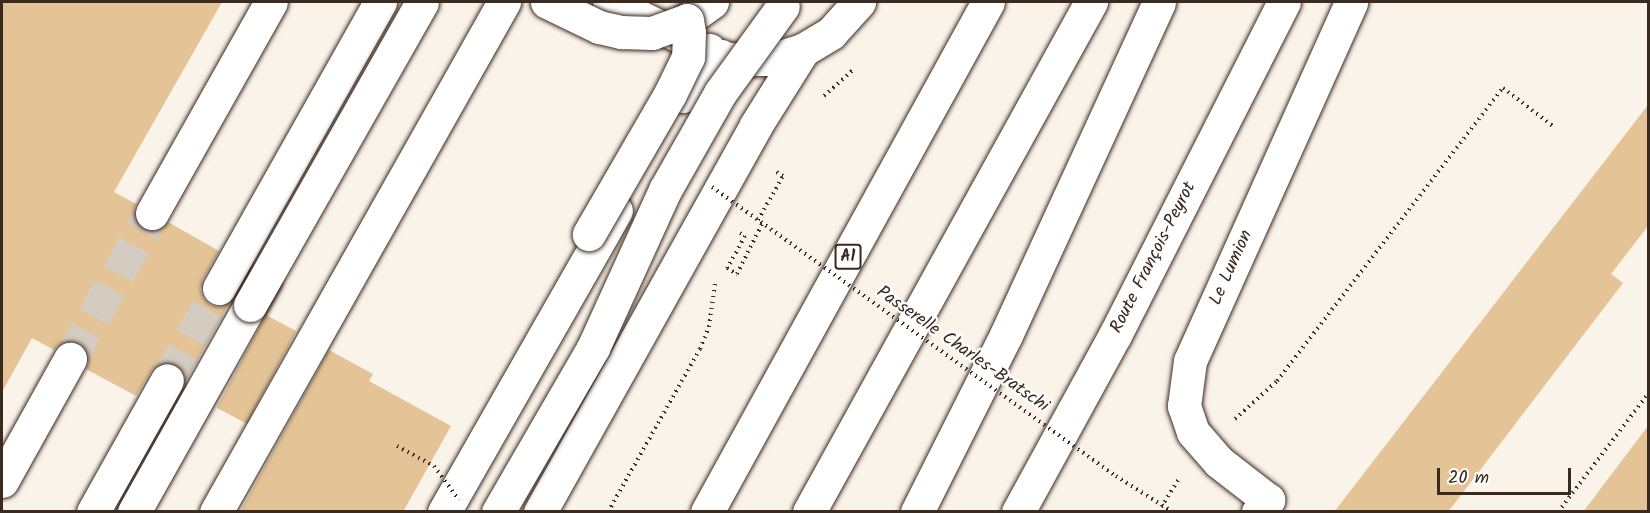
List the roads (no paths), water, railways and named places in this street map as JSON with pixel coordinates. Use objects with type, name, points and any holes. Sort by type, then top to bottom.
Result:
[{"type":"main road","points":[[152,213],[271,2]]},
{"type":"main road","points":[[219,288],[380,2]]},
{"type":"main road","points":[[250,305],[422,2]]},
{"type":"main road","points":[[134,512],[422,2]]},
{"type":"main road","points":[[216,512],[504,2]]},
{"type":"main road","points":[[547,2],[599,27],[621,32],[652,33],[691,6]]},
{"type":"main road","points":[[609,2],[727,59],[772,59],[803,50],[831,33],[859,2]]},
{"type":"main road","name":"A1","points":[[707,512],[988,2]]},
{"type":"main road","points":[[809,512],[1090,2]]},
{"type":"main road","points":[[917,512],[1006,335],[1159,2]]},
{"type":"main road","name":"Route François-Peyrot","points":[[1018,512],[1120,324],[1284,2]]},
{"type":"main road","name":"Le Lumion","points":[[1258,512],[1268,500],[1204,447],[1193,432],[1184,406],[1190,361],[1351,2]]},
{"type":"main road","points":[[498,512],[593,348],[650,219],[720,93],[784,3]]},
{"type":"main road","points":[[447,503],[670,94],[688,57],[691,6]]},
{"type":"main road","points":[[447,503],[709,50]]},
{"type":"main road","points":[[540,512],[756,125],[803,50]]},
{"type":"main road","points":[[2,481],[70,359]]},
{"type":"main road","points":[[93,512],[167,380]]},
{"type":"main road","points":[[134,512],[198,397]]},
{"type":"tunnel","points":[[70,359],[152,213]]},
{"type":"tunnel","points":[[167,380],[219,288]]}]
